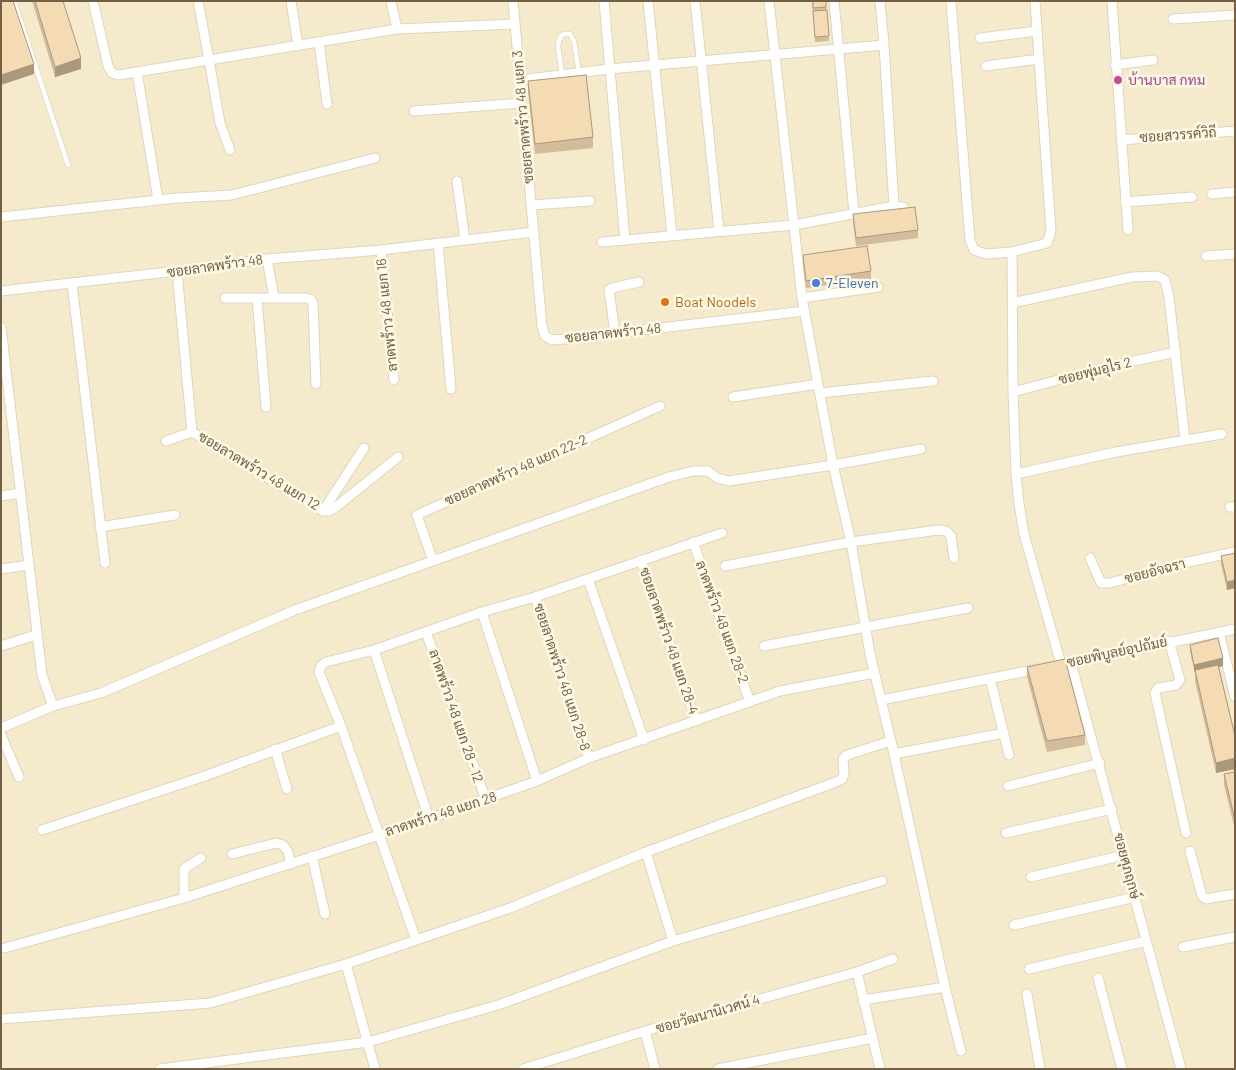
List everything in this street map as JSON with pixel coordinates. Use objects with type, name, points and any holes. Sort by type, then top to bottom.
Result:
[{"type":"street","points":[[93,1],[108,66],[112,73],[119,75],[397,29],[515,24]]},
{"type":"street","points":[[198,1],[220,123],[230,150]]},
{"type":"street","points":[[291,1],[298,46]]},
{"type":"street","points":[[391,1],[397,29]]},
{"type":"street","name":"ซอยลาดพร้าว 48 แยก 3","points":[[513,1],[534,232]]},
{"type":"street","points":[[604,1],[626,240]]},
{"type":"street","points":[[648,1],[672,235]]},
{"type":"street","points":[[695,1],[719,231]]},
{"type":"street","points":[[769,1],[802,298],[833,465],[851,542],[874,673],[961,1051]]},
{"type":"street","points":[[834,1],[854,213]]},
{"type":"street","points":[[602,242],[794,225],[854,213],[899,207],[880,1]]},
{"type":"street","points":[[951,1],[970,240],[974,250],[986,254],[1012,252],[1047,243],[1051,231],[1035,1]]},
{"type":"street","points":[[1112,1],[1128,230]]},
{"type":"street","points":[[1173,19],[1235,15]]},
{"type":"street","points":[[980,38],[1037,31]]},
{"type":"street","points":[[319,42],[327,104]]},
{"type":"street","points":[[520,80],[609,69],[884,45]]},
{"type":"street","points":[[986,66],[1039,59]]},
{"type":"street","points":[[1115,65],[1153,60]]},
{"type":"street","points":[[137,72],[158,200]]},
{"type":"street","points":[[414,112],[522,103]]},
{"type":"street","name":"ซอยสวรรค์วิถี","points":[[1121,140],[1235,131]]},
{"type":"street","points":[[1,217],[158,200],[232,195],[375,158]]},
{"type":"street","points":[[457,181],[465,240]]},
{"type":"street","points":[[1212,194],[1235,192]]},
{"type":"street","points":[[1125,202],[1192,197]]},
{"type":"street","points":[[532,205],[590,201]]},
{"type":"street","name":"ซอยลาดพร้าว 48","points":[[1,291],[267,259],[381,250],[534,232],[542,326],[545,336],[552,340],[805,311]]},
{"type":"street","points":[[438,243],[451,389]]},
{"type":"street","name":"ลาดพร้าว 48 แยก 16","points":[[381,250],[394,380]]},
{"type":"street","points":[[1012,252],[1013,392],[1016,474],[1024,534],[1052,666]]},
{"type":"street","points":[[1206,256],[1235,254]]},
{"type":"street","points":[[267,259],[274,298]]},
{"type":"street","name":"ซอยลาดพร้าว 48 แยก 12","points":[[177,271],[192,432],[323,511],[364,448]]},
{"type":"street","points":[[1012,303],[1132,277],[1157,276],[1165,280],[1169,296],[1185,440]]},
{"type":"street","points":[[615,333],[609,290],[639,282]]},
{"type":"street","points":[[72,283],[105,563]]},
{"type":"street","points":[[802,298],[878,287]]},
{"type":"street","points":[[225,298],[310,299],[313,303],[316,384]]},
{"type":"street","points":[[257,298],[266,407]]},
{"type":"street","points":[[1,327],[4,381],[30,565],[36,635],[42,675],[53,706]]},
{"type":"street","name":"ซอยพุ่มอุไร 2","points":[[1013,392],[1107,367],[1176,352]]},
{"type":"street","points":[[732,397],[932,381]]},
{"type":"street","name":"ซอยลาดพร้าว 48 แยก 22-2","points":[[433,560],[417,515],[660,406]]},
{"type":"street","points":[[166,441],[192,432]]},
{"type":"street","points":[[1016,474],[1222,434]]},
{"type":"street","points":[[1,728],[53,706],[101,693],[295,610],[669,477],[693,471],[708,471],[717,478],[729,481],[921,449]]},
{"type":"street","points":[[323,511],[329,511],[336,507],[398,457]]},
{"type":"street","points":[[1,496],[21,494]]},
{"type":"street","points":[[100,526],[175,515]]},
{"type":"street","points":[[725,566],[851,542],[938,530],[946,531],[951,536],[954,558]]},
{"type":"street","points":[[416,940],[341,726],[319,672],[321,666],[326,662],[374,650],[482,612],[588,579],[722,533]]},
{"type":"street","name":"ลาดพร้าว 48 แยก 28-2","points":[[693,542],[750,702]]},
{"type":"street","name":"ซอยอัจฉรา","points":[[1090,558],[1101,582],[1104,584],[1235,552]]},
{"type":"street","name":"ซอยลาดพร้าว 48 แยก 28-4","points":[[641,560],[696,721]]},
{"type":"street","points":[[1,569],[30,565]]},
{"type":"street","points":[[588,579],[644,740]]},
{"type":"street","name":"ซอยลาดพร้าว 48 แยก 28-8","points":[[535,596],[589,758]]},
{"type":"street","points":[[764,646],[968,608]]},
{"type":"street","points":[[482,612],[537,781]]},
{"type":"street","name":"ซอยพิบูลย์อุปถัมย์","points":[[881,700],[1071,663],[1235,628]]},
{"type":"street","name":"ลาดพร้าว 48 แยก 28 - 12","points":[[426,632],[486,800]]},
{"type":"street","points":[[1219,632],[1235,697]]},
{"type":"street","points":[[1,636],[2,646],[36,635]]},
{"type":"street","points":[[1169,641],[1180,680],[1176,685],[1158,688],[1155,693],[1186,833]]},
{"type":"street","points":[[374,650],[429,819]]},
{"type":"street","name":"ซอยศุภฤกษ์","points":[[1071,663],[1100,763],[1181,1069]]},
{"type":"street","name":"ลาดพร้าว 48 แยก 28","points":[[5,948],[184,898],[429,819],[537,781],[589,758],[791,688],[874,673]]},
{"type":"street","points":[[990,678],[1008,755]]},
{"type":"street","points":[[42,830],[202,777],[341,726]]},
{"type":"street","points":[[894,754],[1004,734]]},
{"type":"street","points":[[1,735],[19,777]]},
{"type":"street","points":[[1,1019],[210,1003],[346,964],[510,908],[646,852],[840,781],[844,774],[843,759],[847,755],[891,741]]},
{"type":"street","points":[[275,749],[287,789]]},
{"type":"street","points":[[1008,786],[1100,763]]},
{"type":"street","points":[[1006,833],[1112,809]]},
{"type":"street","points":[[232,854],[276,843],[283,845],[288,852],[291,864]]},
{"type":"street","points":[[1190,851],[1202,896],[1206,899],[1235,894]]},
{"type":"street","points":[[646,852],[673,941]]},
{"type":"street","points":[[1031,877],[1124,855]]},
{"type":"street","points":[[312,856],[325,914]]},
{"type":"street","points":[[184,898],[184,869],[201,858]]},
{"type":"street","points":[[160,1069],[368,1042],[498,1004],[673,941],[882,881]]},
{"type":"street","points":[[1014,925],[1135,897]]},
{"type":"street","points":[[1183,947],[1235,937]]},
{"type":"street","points":[[1029,969],[1146,941]]},
{"type":"street","name":"ซอยวัฒนานิเวศน์ 4","points":[[523,1069],[645,1031],[857,972],[893,959]]},
{"type":"street","points":[[346,964],[375,1069]]},
{"type":"street","points":[[857,972],[880,1069]]},
{"type":"street","points":[[1098,978],[1122,1069]]},
{"type":"street","points":[[863,1000],[945,987]]},
{"type":"street","points":[[1026,994],[1040,1069]]},
{"type":"street","points":[[645,1031],[655,1069]]},
{"type":"street","points":[[718,1069],[873,1038]]},
{"type":"lane","points":[[14,1],[68,165]]},
{"type":"lane","points":[[562,75],[558,46],[559,40],[566,34],[570,34],[574,41],[579,73]]},
{"type":"shaded area","points":[[1,1],[1235,1],[1235,1069],[1,1069]]},
{"type":"building","points":[[1,1],[13,1],[34,64],[1,75]]},
{"type":"building","points":[[35,1],[63,1],[81,58],[55,67]]},
{"type":"building","points":[[813,1],[826,1],[826,7],[813,8]]},
{"type":"building","points":[[827,10],[829,36],[815,37],[813,11]]},
{"type":"building","points":[[586,75],[593,137],[535,144],[528,81]]},
{"type":"building","points":[[915,207],[918,230],[856,238],[853,214]]},
{"type":"building","points":[[867,246],[871,271],[806,281],[803,255]]},
{"type":"building","points":[[1235,553],[1235,580],[1227,582],[1221,556]]},
{"type":"building","points":[[1218,638],[1223,658],[1194,665],[1190,645]]},
{"type":"building","points":[[1065,659],[1085,735],[1047,741],[1027,667]]},
{"type":"building","points":[[1218,665],[1235,736],[1235,758],[1216,763],[1195,670]]},
{"type":"building","points":[[1235,772],[1235,820],[1224,774]]},
{"type":"place","name":"บ้านบาส กทม","points":[[1118,80]]},
{"type":"place","name":"7-Eleven","points":[[816,283]]},
{"type":"place","name":"Boat Noodels","points":[[665,302]]}]
